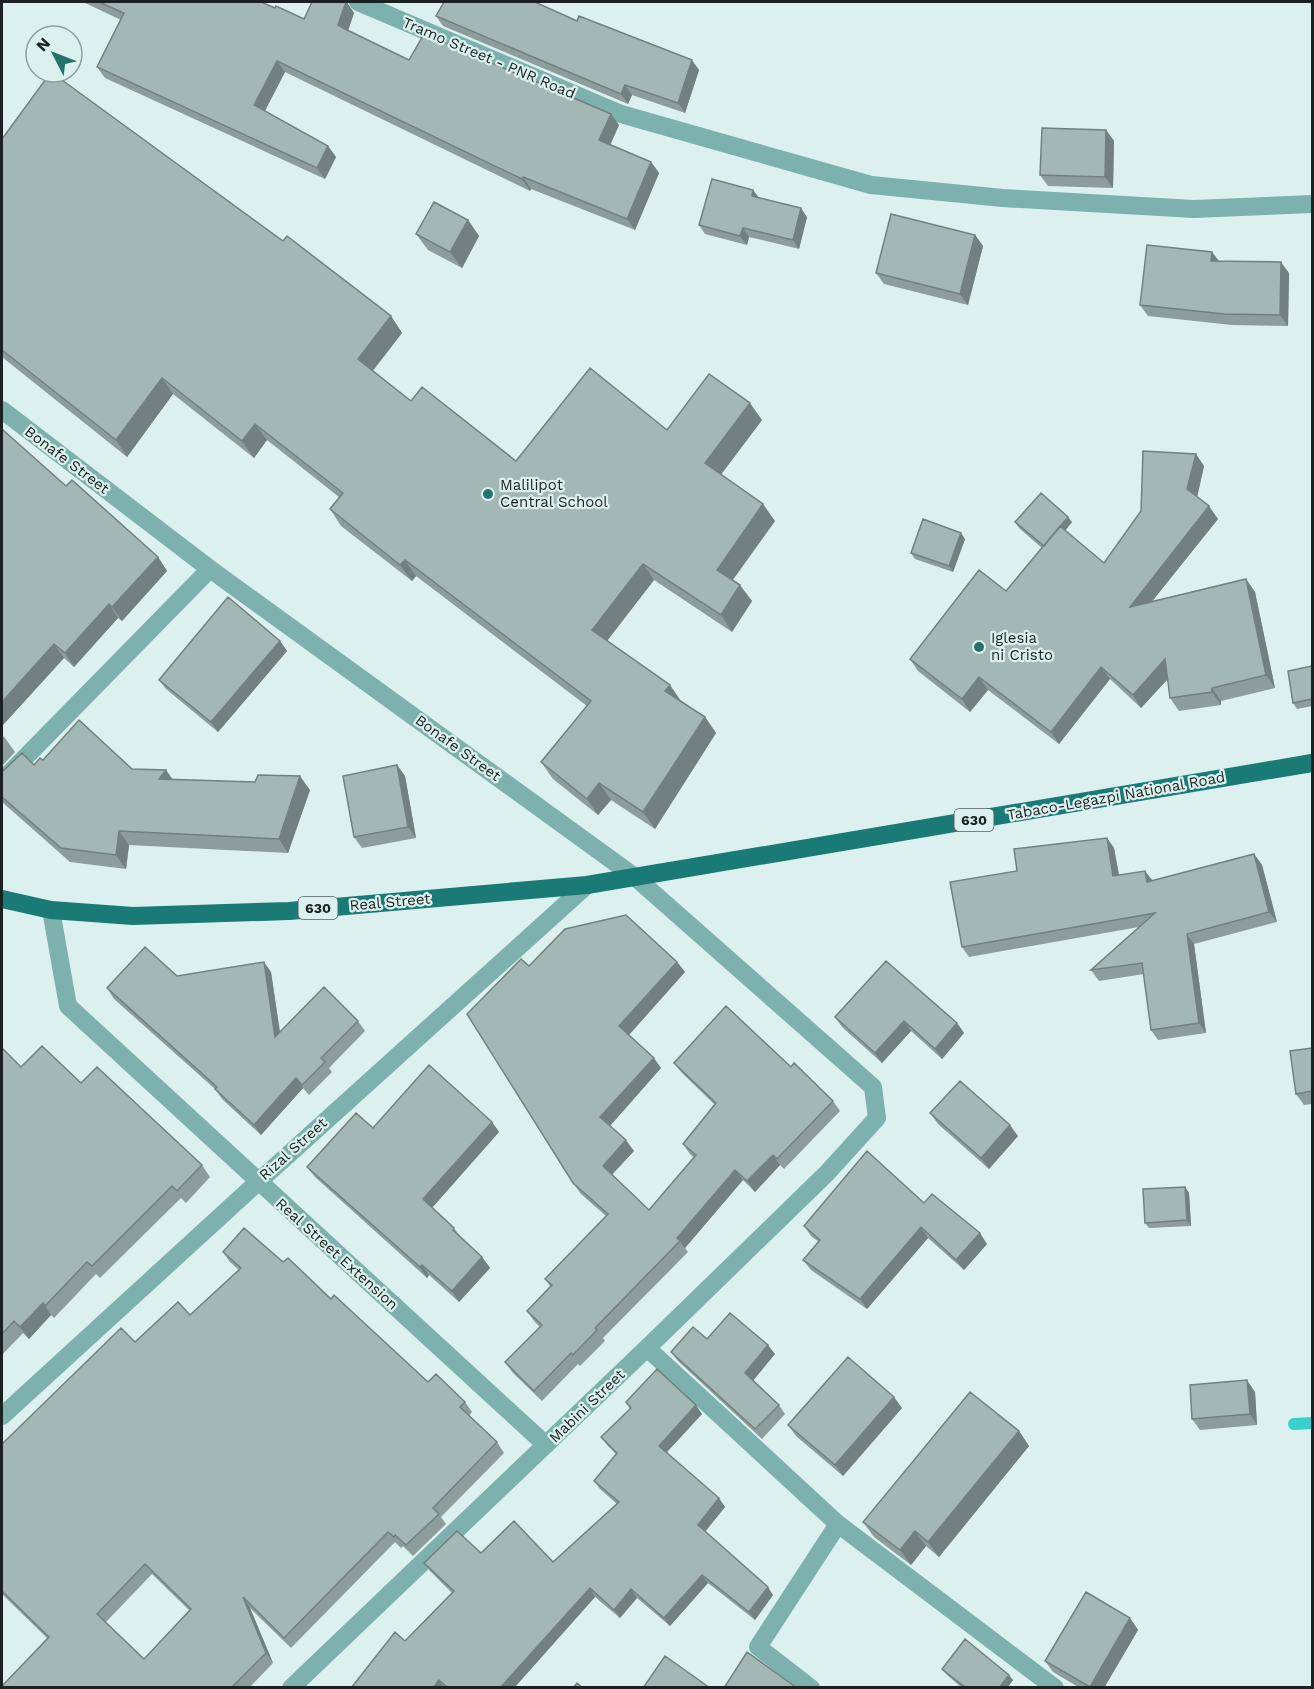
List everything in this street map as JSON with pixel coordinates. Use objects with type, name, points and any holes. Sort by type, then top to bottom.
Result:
[{"type":"main road","name":"Tabaco-Legazpi National Road","points":[[635,877],[1312,762]]},
{"type":"main road","name":"Real Street","points":[[2,899],[51,910],[133,916],[289,911],[587,885],[635,877]]},
{"type":"street","name":"Tramo Street - PNR Road","points":[[358,2],[621,114],[871,185],[1004,198],[1194,209],[1312,204]]},
{"type":"street","name":"Bonafe Street","points":[[2,410],[210,568],[635,877],[873,1087],[877,1118]]},
{"type":"street","points":[[2,781],[210,568]]},
{"type":"street","name":"Rizal Street","points":[[2,1416],[587,885]]},
{"type":"street","name":"Real Street Extension","points":[[51,910],[68,1006],[546,1444]]},
{"type":"street","name":"Mabini Street","points":[[291,1688],[827,1173],[877,1118]]},
{"type":"street","points":[[647,1348],[838,1524],[1055,1688]]},
{"type":"street","points":[[811,1688],[758,1647],[838,1524]]},
{"type":"building","points":[[99,2],[261,2],[304,19],[312,2],[346,2],[338,25],[343,28],[409,60],[424,34],[611,114],[599,140],[651,162],[627,219],[523,177],[522,179],[277,61],[254,105],[328,146],[317,168],[97,67],[124,13]]},
{"type":"building","points":[[444,2],[535,2],[577,21],[579,16],[692,60],[678,103],[625,85],[621,94],[436,16]]},
{"type":"building","points":[[42,84],[67,84],[283,241],[287,236],[391,316],[358,359],[411,401],[422,387],[516,461],[590,368],[667,430],[709,374],[750,403],[705,463],[763,504],[717,570],[740,585],[721,615],[643,564],[592,630],[670,685],[665,691],[705,717],[643,812],[599,783],[587,799],[541,762],[591,701],[405,560],[400,565],[330,509],[343,493],[255,424],[242,441],[162,378],[116,440],[2,350],[2,139]]},
{"type":"building","points":[[1042,128],[1106,130],[1105,177],[1040,175]]},
{"type":"building","points":[[712,179],[753,190],[752,196],[801,208],[793,240],[743,228],[740,236],[699,225]]},
{"type":"building","points":[[434,202],[468,220],[450,252],[416,234]]},
{"type":"building","points":[[891,214],[975,235],[960,294],[876,273]]},
{"type":"building","points":[[1147,245],[1212,252],[1211,261],[1281,262],[1280,315],[1224,314],[1140,305]]},
{"type":"building","points":[[3,430],[66,486],[72,480],[158,557],[112,607],[109,604],[65,653],[54,644],[2,702],[2,432]]},
{"type":"building","points":[[1143,451],[1196,454],[1187,489],[1209,506],[1130,607],[1246,579],[1266,675],[1212,688],[1212,692],[1170,698],[1165,659],[1133,695],[1101,667],[1051,732],[979,677],[962,699],[910,659],[979,570],[1006,591],[1060,526],[1104,563],[1141,511]]},
{"type":"building","points":[[1041,493],[1068,517],[1044,546],[1015,522]]},
{"type":"building","points":[[923,519],[961,533],[949,566],[911,553]]},
{"type":"building","points":[[228,597],[280,641],[211,722],[159,680]]},
{"type":"building","points":[[1312,666],[1312,699],[1293,703],[1288,671]]},
{"type":"building","points":[[79,720],[132,769],[166,770],[159,779],[255,782],[258,775],[300,776],[279,839],[119,831],[116,855],[61,848],[2,797],[2,772],[22,753],[34,765],[40,758],[43,760]]},
{"type":"building","points":[[397,765],[408,827],[354,837],[343,776]]},
{"type":"building","points":[[1107,838],[1113,876],[1145,871],[1147,882],[1254,854],[1269,912],[1187,934],[1199,1023],[1151,1030],[1142,963],[1091,970],[1155,913],[962,947],[950,882],[1017,871],[1014,849]]},
{"type":"building","points":[[626,915],[677,962],[619,1026],[654,1058],[600,1117],[626,1140],[603,1166],[649,1210],[696,1155],[683,1144],[716,1103],[674,1063],[726,1006],[791,1067],[794,1063],[833,1101],[777,1159],[773,1155],[747,1181],[735,1170],[677,1238],[680,1241],[595,1328],[597,1330],[573,1355],[571,1353],[534,1391],[505,1362],[542,1325],[527,1311],[552,1285],[545,1279],[608,1214],[573,1183],[467,1014],[521,959],[529,966],[565,929]]},
{"type":"building","points":[[145,947],[177,976],[264,962],[275,1037],[324,987],[358,1021],[321,1058],[325,1062],[302,1085],[296,1078],[254,1125],[215,1089],[217,1087],[107,988]]},
{"type":"building","points":[[886,961],[957,1023],[935,1049],[904,1021],[875,1053],[835,1017]]},
{"type":"building","points":[[42,1046],[81,1083],[97,1067],[202,1165],[177,1191],[172,1186],[92,1266],[87,1262],[45,1306],[43,1303],[20,1327],[14,1321],[2,1334],[2,1048],[21,1067]]},
{"type":"building","points":[[1312,1048],[1312,1091],[1296,1094],[1290,1051]]},
{"type":"building","points":[[429,1065],[492,1122],[423,1199],[482,1257],[452,1291],[422,1265],[420,1267],[307,1167],[356,1113],[373,1128]]},
{"type":"building","points":[[960,1081],[1010,1125],[981,1158],[930,1113]]},
{"type":"building","points":[[867,1151],[924,1203],[932,1194],[980,1233],[956,1260],[921,1227],[860,1299],[803,1260],[820,1240],[804,1226]]},
{"type":"building","points":[[1185,1187],[1187,1220],[1145,1223],[1143,1189]]},
{"type":"building","points":[[244,1228],[283,1262],[288,1258],[331,1299],[334,1295],[428,1382],[436,1374],[465,1402],[460,1407],[497,1442],[433,1508],[439,1514],[406,1545],[388,1532],[284,1638],[243,1597],[266,1653],[231,1688],[2,1688],[49,1637],[2,1591],[2,1444],[121,1328],[135,1342],[178,1302],[190,1315],[241,1268],[223,1252]],"holes":[[[145,1564],[191,1609],[144,1659],[97,1614]]]},
{"type":"building","points":[[730,1313],[768,1345],[745,1373],[779,1405],[755,1429],[671,1352],[693,1327],[707,1339]]},
{"type":"building","points":[[848,1357],[894,1397],[835,1465],[788,1425]]},
{"type":"building","points":[[657,1369],[696,1405],[659,1446],[719,1498],[698,1525],[768,1587],[749,1612],[702,1575],[664,1618],[631,1589],[614,1610],[590,1588],[500,1688],[448,1688],[439,1680],[433,1688],[351,1688],[395,1632],[405,1641],[454,1591],[424,1563],[457,1531],[481,1553],[514,1521],[553,1562],[619,1502],[594,1481],[617,1453],[601,1437],[631,1408],[626,1402]]},
{"type":"building","points":[[1247,1380],[1250,1414],[1192,1419],[1190,1385]]},
{"type":"building","points":[[970,1392],[1019,1431],[928,1542],[915,1531],[900,1550],[863,1522]]},
{"type":"building","points":[[1086,1592],[1130,1618],[1090,1687],[1045,1661]]},
{"type":"building","points":[[965,1639],[1009,1675],[999,1688],[966,1688],[942,1669]]},
{"type":"building","points":[[747,1652],[797,1688],[724,1688]]},
{"type":"building","points":[[665,1656],[710,1688],[643,1688]]},
{"type":"building","points":[[577,1683],[583,1688],[573,1688]]},
{"type":"waterway","points":[[1294,1424],[1312,1423]]},
{"type":"place","name":"Malilipot Central School","points":[[488,494]]},
{"type":"place","name":"Iglesia ni Cristo","points":[[979,647]]}]
